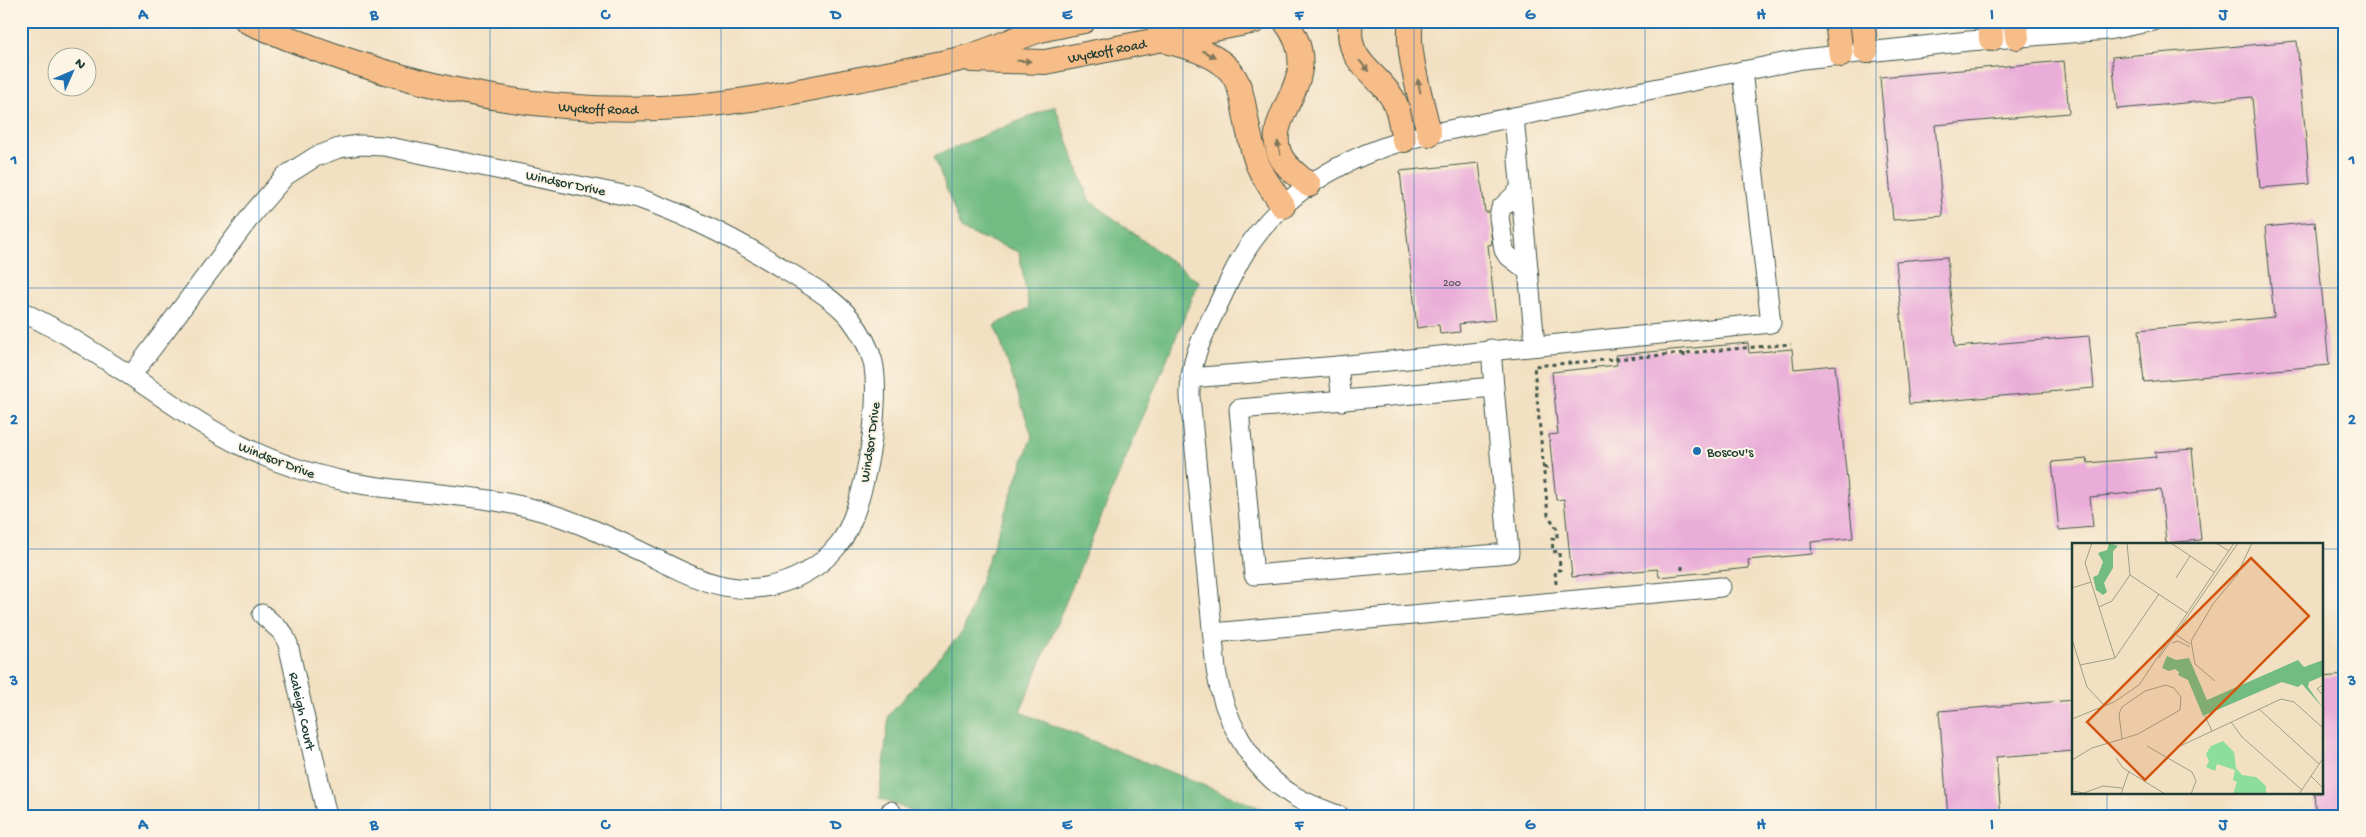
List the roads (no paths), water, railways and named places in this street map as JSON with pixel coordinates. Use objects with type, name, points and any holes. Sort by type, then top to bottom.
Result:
[{"type":"main road","name":"Wyckoff Road","points":[[247,21],[335,58],[400,78],[477,95],[590,107],[690,106],[747,101],[958,60],[1038,31],[1084,21]]},
{"type":"main road","name":"Wyckoff Road","points":[[958,60],[1045,62],[1255,21]]},
{"type":"main road","points":[[1285,21],[1299,49],[1300,70],[1295,90],[1281,118],[1277,140],[1278,149],[1285,163],[1309,185]]},
{"type":"main road","points":[[1350,21],[1354,51],[1362,66],[1393,99],[1404,140]]},
{"type":"main road","points":[[1411,21],[1411,49],[1429,134]]},
{"type":"main road","points":[[1837,21],[1841,55]]},
{"type":"main road","points":[[1862,21],[1866,51]]},
{"type":"main road","points":[[1163,40],[1207,53],[1231,70],[1239,87],[1258,164],[1283,206]]},
{"type":"street","points":[[1340,816],[1288,793],[1274,782],[1250,754],[1222,700],[1216,670],[1190,378],[1197,348],[1232,275],[1259,232],[1283,206],[1309,185],[1351,161],[1404,140],[1429,134],[1742,71],[1991,30],[2108,30],[2154,21]]},
{"type":"street","points":[[1190,378],[1338,366],[1491,349],[1771,323],[1742,71]]},
{"type":"street","points":[[1514,117],[1535,345]]},
{"type":"street","name":"Windsor Drive","points":[[21,311],[65,334],[242,447],[281,463],[352,483],[508,504],[545,512],[591,528],[700,580],[739,589],[763,588],[794,578],[820,563],[839,544],[852,524],[860,501],[875,414],[876,387],[873,363],[864,338],[841,308],[759,253],[677,212],[638,198],[564,181],[384,146],[360,145],[339,148],[315,157],[302,164],[279,183],[254,212],[131,376]]},
{"type":"street","points":[[1491,349],[1509,553],[1254,575],[1239,410],[1494,387]]},
{"type":"street","points":[[1338,366],[1342,400]]},
{"type":"street","points":[[1213,633],[1721,586]]},
{"type":"street","name":"Raleigh Court","points":[[262,614],[283,633],[288,644],[327,816]]},
{"type":"place","name":"Boscov's","points":[[1697,451]]}]
